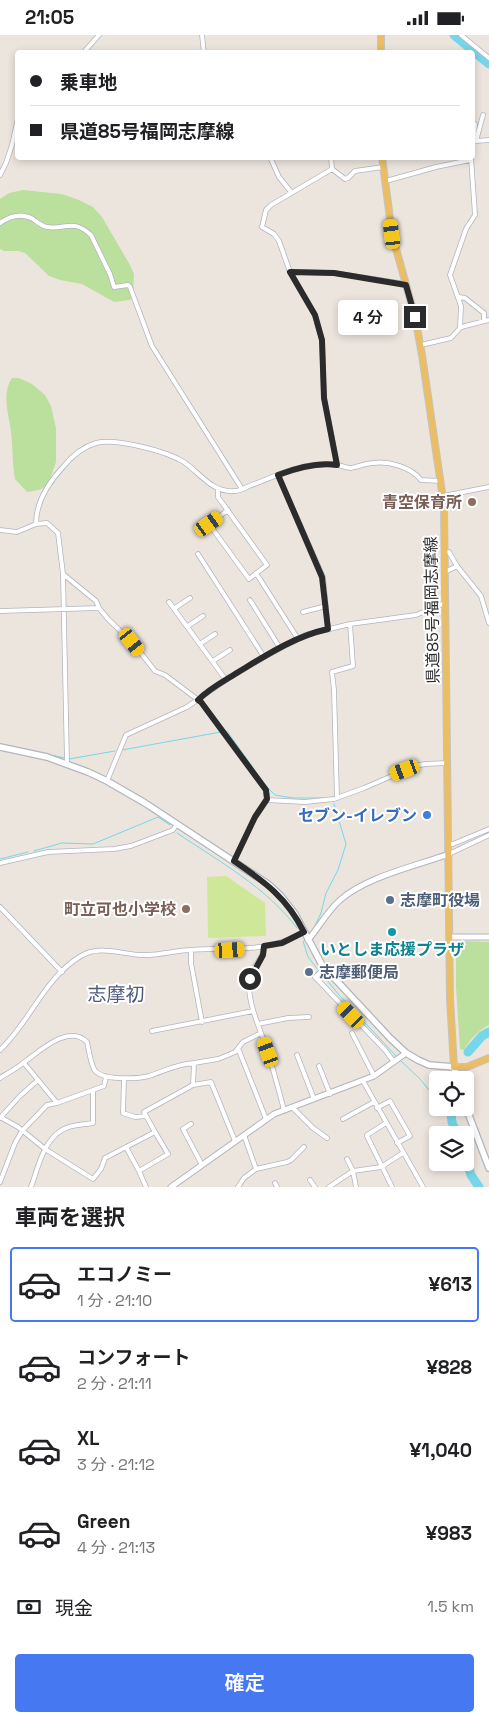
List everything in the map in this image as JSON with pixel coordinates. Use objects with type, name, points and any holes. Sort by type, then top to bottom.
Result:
[{"type":"main road","points":[[381,35],[381,50]]},
{"type":"main road","name":"県道85号福岡志摩線","points":[[382,160],[392,234],[421,345],[443,496],[446,603],[450,999],[454,1067]]},
{"type":"main road","points":[[0,747],[67,763],[107,781],[146,803],[268,884],[280,895],[295,914],[325,969],[406,1053],[429,1065],[454,1067],[467,1067],[489,1058]]},
{"type":"main road","points":[[454,1067],[455,1071]]},
{"type":"main road","points":[[469,1116],[489,1168]]},
{"type":"street","points":[[86,50],[98,35]]},
{"type":"street","points":[[202,35],[204,50]]},
{"type":"street","points":[[461,35],[467,37],[489,58]]},
{"type":"street","points":[[475,140],[483,115]]},
{"type":"street","points":[[0,175],[6,163],[15,132]]},
{"type":"street","points":[[475,143],[489,140]]},
{"type":"street","points":[[271,160],[279,177],[291,192]]},
{"type":"street","points":[[331,160],[332,169],[345,179],[355,171],[383,167]]},
{"type":"street","points":[[386,181],[466,160]]},
{"type":"street","points":[[460,328],[461,306],[450,275],[466,229],[475,215],[470,160]]},
{"type":"street","points":[[332,169],[271,205],[266,210],[262,227],[274,234],[279,241],[290,272],[315,315],[322,340],[324,398],[337,465]]},
{"type":"street","points":[[0,223],[14,216],[23,216],[47,227],[73,226],[86,230],[91,235],[110,274],[114,287],[128,285],[130,287],[152,346],[242,489]]},
{"type":"street","points":[[290,272],[334,273],[406,285]]},
{"type":"street","points":[[459,297],[465,298],[484,313],[484,321]]},
{"type":"street","points":[[421,345],[451,338],[460,328],[489,320]]},
{"type":"street","points":[[36,524],[36,515],[44,492],[51,481],[75,453],[94,443],[133,445],[162,453],[183,462],[209,484],[218,489],[237,491],[296,468],[331,464],[351,468],[372,463],[382,463],[404,467],[421,480],[441,481]]},
{"type":"street","points":[[278,475],[319,567],[322,577],[328,629]]},
{"type":"street","points":[[443,496],[489,487]]},
{"type":"street","points":[[218,489],[218,497],[228,510],[266,565],[249,579],[209,524],[228,510]]},
{"type":"street","points":[[0,530],[17,532],[36,524],[47,523],[58,533],[62,573],[67,763]]},
{"type":"street","points":[[445,553],[450,552],[457,566],[482,596],[489,623]]},
{"type":"street","points":[[198,554],[264,657]]},
{"type":"street","points":[[445,572],[457,566]]},
{"type":"street","points":[[62,573],[96,601],[99,609],[132,642],[155,671],[165,675],[207,709],[266,790],[267,799],[255,817],[234,861]]},
{"type":"street","points":[[256,573],[298,639]]},
{"type":"street","points":[[175,607],[190,597]]},
{"type":"street","points":[[250,600],[280,648]]},
{"type":"street","points":[[169,601],[226,680]]},
{"type":"street","points":[[107,781],[126,735],[198,700],[226,680],[280,648],[315,631],[416,615],[446,603]]},
{"type":"street","points":[[304,612],[326,606]]},
{"type":"street","points":[[0,611],[99,609]]},
{"type":"street","points":[[188,626],[203,616]]},
{"type":"street","points":[[337,798],[332,672],[353,666],[350,624]]},
{"type":"street","points":[[200,644],[214,634]]},
{"type":"street","points":[[213,661],[230,650]]},
{"type":"street","points":[[267,799],[305,802],[328,801],[415,766],[425,763],[447,763]]},
{"type":"street","points":[[0,863],[48,852],[131,847],[173,830],[177,824]]},
{"type":"street","points":[[449,844],[489,829]]},
{"type":"street","points":[[308,940],[333,907],[349,893],[370,882],[449,854],[489,835]]},
{"type":"street","points":[[0,907],[62,972]]},
{"type":"street","points":[[0,1050],[16,1034],[42,996],[62,972],[76,959],[92,951],[142,955],[191,950],[230,950],[282,943],[304,932]]},
{"type":"street","points":[[450,937],[489,937]]},
{"type":"street","points":[[264,946],[263,955],[250,979],[253,1011],[268,1052],[284,1110]]},
{"type":"street","points":[[191,950],[191,963],[202,1022]]},
{"type":"street","points":[[325,969],[315,977],[385,1050],[394,1062]]},
{"type":"street","points":[[152,1031],[253,1011]]},
{"type":"street","points":[[258,1024],[288,1018],[309,1017]]},
{"type":"street","points":[[0,1078],[50,1043],[60,1039],[78,1036],[87,1042],[94,1069],[99,1074],[106,1077],[124,1078],[150,1075],[181,1064],[218,1059],[234,1052],[243,1042],[260,1033]]},
{"type":"street","points":[[352,1033],[374,1076]]},
{"type":"street","points":[[238,1048],[266,1119]]},
{"type":"street","points":[[171,1187],[266,1119],[284,1110],[374,1076],[406,1053]]},
{"type":"street","points":[[297,1055],[314,1100]]},
{"type":"street","points":[[24,1063],[57,1103]]},
{"type":"street","points":[[193,1085],[194,1063]]},
{"type":"street","points":[[319,1066],[330,1094]]},
{"type":"street","points":[[0,1182],[15,1143],[22,1131],[47,1105],[104,1086],[106,1077]]},
{"type":"street","points":[[124,1078],[123,1113],[135,1117],[146,1116]]},
{"type":"street","points":[[38,1080],[0,1118],[93,1179],[101,1169],[105,1158],[156,1132]]},
{"type":"street","points":[[363,1081],[423,1187]]},
{"type":"street","points":[[139,1171],[168,1154],[144,1112],[193,1085],[211,1082],[235,1141]]},
{"type":"street","points":[[31,1187],[45,1149],[62,1130],[75,1125],[93,1123],[93,1090]]},
{"type":"street","points":[[377,1108],[390,1101],[410,1136],[397,1143]]},
{"type":"street","points":[[343,1119],[374,1102]]},
{"type":"street","points":[[292,1107],[313,1128],[327,1138]]},
{"type":"street","points":[[386,1123],[367,1135],[367,1137],[392,1187]]},
{"type":"street","points":[[190,1124],[183,1129],[202,1165]]},
{"type":"street","points":[[244,1135],[256,1169]]},
{"type":"street","points":[[126,1147],[146,1187]]},
{"type":"street","points":[[238,1187],[244,1178],[256,1169],[291,1160],[304,1147]]},
{"type":"street","points":[[329,1187],[353,1171],[381,1167],[403,1153]]},
{"type":"street","points":[[347,1159],[353,1171],[356,1187]]},
{"type":"street","points":[[310,1180],[316,1187]]},
{"type":"green space","points":[[23,190],[62,194],[93,207],[102,217],[134,274],[133,296],[130,300],[114,302],[82,284],[49,276],[25,253],[0,249],[0,199],[9,193]]},
{"type":"green space","points":[[12,378],[19,378],[32,384],[45,395],[51,406],[56,428],[56,462],[48,485],[39,490],[27,492],[15,479],[6,398]]},
{"type":"green space","points":[[226,876],[265,903],[266,936],[208,938],[207,877]]},
{"type":"green space","points":[[461,941],[489,942],[489,1025],[469,1042],[464,1050],[460,1049],[456,987],[456,944]]},
{"type":"waterway","points":[[454,35],[472,50]]},
{"type":"waterway","points":[[475,52],[489,64]]},
{"type":"waterway","points":[[227,731],[266,786],[275,795],[293,798],[323,798]]},
{"type":"waterway","points":[[122,750],[221,732]]},
{"type":"waterway","points":[[13,747],[65,758]]},
{"type":"waterway","points":[[69,759],[115,751]]},
{"type":"waterway","points":[[315,926],[321,913],[326,893],[338,870],[346,844],[334,804]]},
{"type":"waterway","points":[[34,851],[62,843],[93,844],[158,817],[170,825]]},
{"type":"waterway","points":[[177,833],[242,876],[285,913],[297,928]]},
{"type":"waterway","points":[[0,859],[28,852]]},
{"type":"waterway","points":[[303,941],[308,957],[319,971]]},
{"type":"waterway","points":[[322,974],[396,1056]]},
{"type":"waterway","points":[[468,1052],[482,1036],[489,1032]]},
{"type":"waterway","points":[[399,1059],[429,1090]]},
{"type":"waterway","points":[[448,1116],[452,1122]]},
{"type":"waterway","points":[[451,1116],[454,1126]]},
{"type":"waterway","points":[[470,1171],[479,1187]]},
{"type":"place","name":"青空保育所","points":[[472,502]]},
{"type":"place","name":"セブン-イレブン","points":[[427,815]]},
{"type":"place","name":"志摩町役場","points":[[390,900]]},
{"type":"place","name":"町立可也小学校","points":[[186,909]]},
{"type":"place","name":"いとしま応援プラザ","points":[[392,932]]},
{"type":"place","name":"志摩郵便局","points":[[309,972]]},
{"type":"district","name":"志摩初","points":[[116,994]]},
{"type":"route","points":[[250,979],[263,955],[264,946],[282,943],[304,932],[295,914],[280,895],[268,884],[234,861],[268,795],[218,723],[198,700],[264,657],[305,635],[328,629],[325,597],[319,567],[278,475],[296,468],[337,465],[324,398],[322,340],[315,315],[290,272],[334,273],[406,285],[415,317]]}]
